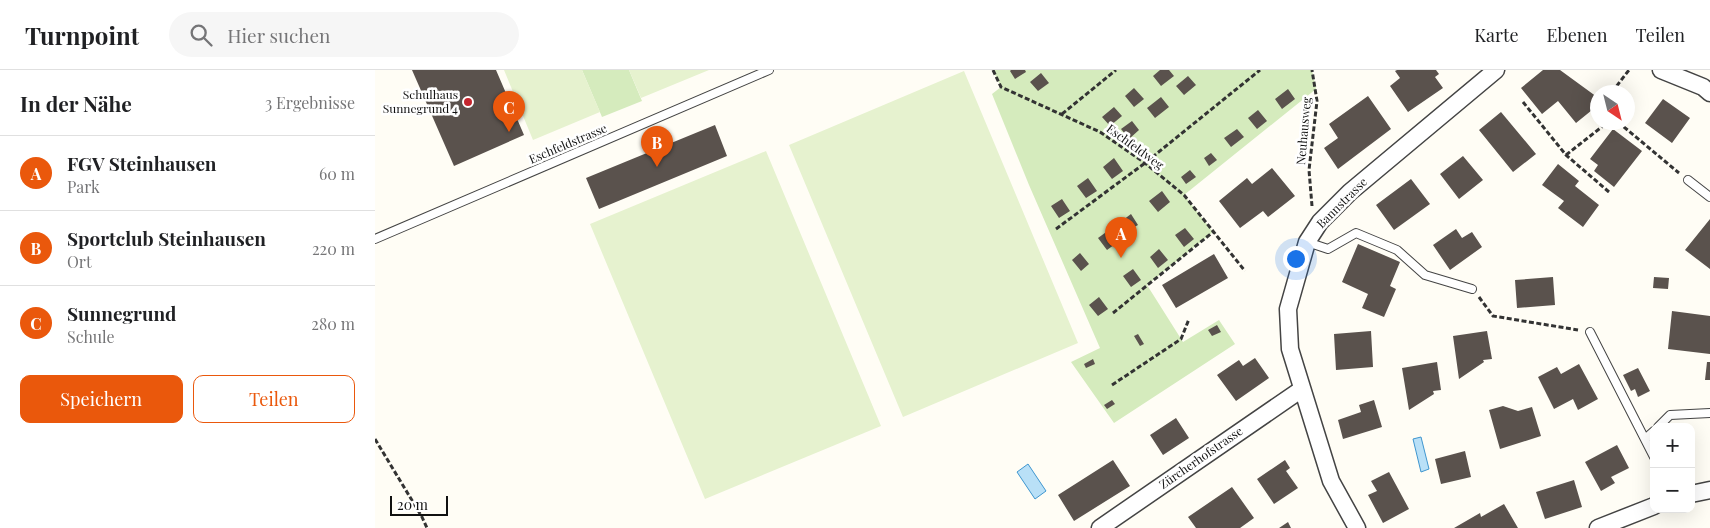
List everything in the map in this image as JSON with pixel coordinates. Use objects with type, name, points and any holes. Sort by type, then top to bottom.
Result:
[{"type":"street","name":"Bannstrasse","points":[[1357,528],[1331,481],[1290,349],[1288,309],[1307,242],[1320,222],[1350,192],[1496,70]]},
{"type":"street","points":[[1661,70],[1703,87],[1710,93]]},
{"type":"street","name":"Zürcherhofstrasse","points":[[1100,528],[1302,389]]},
{"type":"street","points":[[1695,493],[1710,490]]},
{"type":"street","points":[[1598,528],[1650,508]]},
{"type":"lane","name":"Eschfeldstrasse","points":[[375,239],[769,70]]},
{"type":"lane","points":[[1688,180],[1710,197]]},
{"type":"lane","points":[[1307,242],[1329,248],[1356,233],[1397,250],[1425,275],[1472,289]]},
{"type":"lane","points":[[1591,332],[1650,450]]},
{"type":"lane","points":[[1662,423],[1670,415],[1710,413]]},
{"type":"lane","points":[[1645,439],[1650,434]]},
{"type":"path","name":"Eschfeldweg","points":[[993,70],[1001,87],[1100,132],[1145,163],[1184,195],[1245,271]]},
{"type":"path","points":[[1061,114],[1116,70]]},
{"type":"path","points":[[1056,229],[1145,163],[1260,70]]},
{"type":"path","name":"Neuhausweg","points":[[1312,70],[1317,102],[1309,170],[1312,211],[1320,222]]},
{"type":"path","points":[[1617,85],[1629,70]]},
{"type":"path","points":[[1523,102],[1566,155],[1609,192]]},
{"type":"path","points":[[1566,155],[1598,130]]},
{"type":"path","points":[[1628,130],[1688,180]]},
{"type":"path","points":[[1113,313],[1213,232]]},
{"type":"path","points":[[1472,289],[1493,316],[1591,332]]},
{"type":"path","points":[[1112,385],[1181,339],[1189,319]]},
{"type":"path","points":[[375,439],[423,517],[427,528]]},
{"type":"green space","points":[[504,70],[582,70],[600,112],[533,140]]},
{"type":"green space","points":[[582,70],[629,70],[642,101],[602,117]]},
{"type":"green space","points":[[629,70],[709,70],[641,98]]},
{"type":"green space","points":[[993,70],[1312,70],[1316,89],[1184,195],[1213,232],[1147,285],[1183,342],[1219,320],[1235,344],[1114,423],[1071,362],[1100,348],[1029,185],[992,94],[1001,87]]},
{"type":"green space","points":[[964,71],[1078,343],[903,417],[789,145]]},
{"type":"green space","points":[[766,151],[881,426],[705,499],[590,224]]},
{"type":"water","points":[[1421,437],[1429,469],[1421,472],[1413,439]]},
{"type":"water","points":[[1028,464],[1046,491],[1035,499],[1017,472]]},
{"type":"building","name":"Schulhaus Sunnegrund 4","points":[[412,70],[496,70],[524,135],[454,166]]},
{"type":"building","points":[[1011,70],[1025,70],[1026,72],[1015,79]]},
{"type":"building","points":[[1160,70],[1169,70],[1174,76],[1161,86],[1153,76]]},
{"type":"building","points":[[1436,70],[1439,74],[1435,77],[1443,88],[1408,112],[1390,86],[1400,78],[1395,71]]},
{"type":"building","points":[[1543,70],[1560,70],[1590,92],[1590,112],[1576,123],[1558,101],[1542,114],[1521,88]]},
{"type":"building","points":[[1041,73],[1049,83],[1038,91],[1030,82]]},
{"type":"building","points":[[1188,76],[1196,85],[1184,95],[1176,86]]},
{"type":"building","points":[[1134,88],[1144,99],[1134,107],[1125,96]]},
{"type":"building","points":[[1288,89],[1295,99],[1282,109],[1275,99]]},
{"type":"building","points":[[1368,96],[1391,129],[1338,169],[1324,148],[1338,138],[1329,124]]},
{"type":"building","points":[[1161,97],[1169,107],[1155,118],[1147,108]]},
{"type":"building","points":[[1663,99],[1690,118],[1672,143],[1645,123]]},
{"type":"building","points":[[1114,107],[1122,116],[1110,126],[1102,117]]},
{"type":"building","points":[[1258,110],[1267,121],[1257,129],[1248,118]]},
{"type":"building","points":[[1501,112],[1536,154],[1513,172],[1479,130]]},
{"type":"building","points":[[1132,121],[1139,130],[1129,139],[1121,129]]},
{"type":"building","points":[[715,125],[727,156],[599,209],[586,178]]},
{"type":"building","points":[[1237,129],[1244,137],[1231,147],[1224,138]]},
{"type":"building","points":[[1612,130],[1642,151],[1614,187],[1594,171],[1598,165],[1590,159]]},
{"type":"building","points":[[1211,153],[1217,160],[1209,166],[1204,158]]},
{"type":"building","points":[[1463,156],[1483,180],[1459,199],[1440,174]]},
{"type":"building","points":[[1114,158],[1123,171],[1112,179],[1103,167]]},
{"type":"building","points":[[1558,164],[1579,181],[1575,186],[1599,205],[1583,227],[1558,208],[1564,201],[1542,185]]},
{"type":"building","points":[[1272,168],[1295,196],[1268,217],[1263,211],[1240,228],[1219,201],[1247,178],[1252,184]]},
{"type":"building","points":[[1190,170],[1196,177],[1186,184],[1181,177]]},
{"type":"building","points":[[1088,178],[1097,191],[1086,198],[1077,186]]},
{"type":"building","points":[[1411,179],[1430,204],[1394,230],[1376,205]]},
{"type":"building","points":[[1162,191],[1170,202],[1158,212],[1149,201]]},
{"type":"building","points":[[1062,199],[1070,211],[1059,218],[1051,206]]},
{"type":"building","points":[[1131,214],[1138,225],[1129,230],[1123,220]]},
{"type":"building","points":[[1710,219],[1710,269],[1685,250]]},
{"type":"building","points":[[1185,228],[1194,239],[1184,247],[1175,235]]},
{"type":"building","points":[[1456,229],[1462,238],[1472,232],[1482,247],[1450,270],[1433,245]]},
{"type":"building","points":[[1109,230],[1118,242],[1107,250],[1098,238]]},
{"type":"building","points":[[1358,244],[1400,262],[1390,286],[1396,289],[1384,317],[1362,308],[1368,294],[1342,282]]},
{"type":"building","points":[[1159,249],[1168,260],[1158,268],[1150,257]]},
{"type":"building","points":[[1080,253],[1089,264],[1081,271],[1072,260]]},
{"type":"building","points":[[1214,254],[1228,278],[1176,308],[1162,285]]},
{"type":"building","points":[[1133,269],[1141,280],[1131,287],[1123,276]]},
{"type":"building","points":[[1553,277],[1555,305],[1517,308],[1515,280]]},
{"type":"building","points":[[1654,277],[1669,278],[1668,289],[1653,288]]},
{"type":"building","points":[[1099,297],[1108,309],[1098,316],[1089,305]]},
{"type":"building","points":[[1672,311],[1710,316],[1710,354],[1668,349]]},
{"type":"building","points":[[1217,325],[1221,332],[1212,336],[1208,330]]},
{"type":"building","points":[[1371,331],[1373,367],[1336,370],[1334,334]]},
{"type":"building","points":[[1487,331],[1492,359],[1483,360],[1484,362],[1459,379],[1453,336]]},
{"type":"building","points":[[1138,334],[1144,344],[1140,346],[1134,336]]},
{"type":"building","points":[[1255,358],[1269,378],[1236,401],[1217,375],[1239,360],[1243,366]]},
{"type":"building","points":[[1093,359],[1095,364],[1086,368],[1084,364]]},
{"type":"building","points":[[1437,362],[1441,390],[1433,391],[1434,394],[1409,410],[1402,368]]},
{"type":"building","points":[[1707,362],[1710,362],[1710,380],[1705,380]]},
{"type":"building","points":[[1579,364],[1598,399],[1578,410],[1573,399],[1554,409],[1538,377],[1557,367],[1561,374]]},
{"type":"building","points":[[1638,368],[1650,391],[1638,397],[1635,389],[1631,391],[1623,375]]},
{"type":"building","points":[[1112,400],[1115,404],[1107,409],[1104,405]]},
{"type":"building","points":[[1374,400],[1382,427],[1343,439],[1338,420],[1361,412],[1359,405]]},
{"type":"building","points":[[1503,406],[1518,411],[1532,407],[1541,436],[1500,449],[1489,410]]},
{"type":"building","points":[[1176,418],[1189,438],[1163,455],[1150,435]]},
{"type":"building","points":[[1617,445],[1629,468],[1611,477],[1615,483],[1601,491],[1585,462]]},
{"type":"building","points":[[1465,451],[1471,477],[1441,484],[1435,459]]},
{"type":"building","points":[[1113,460],[1130,486],[1074,521],[1058,495]]},
{"type":"building","points":[[1285,460],[1290,468],[1286,471],[1298,488],[1274,504],[1257,479]]},
{"type":"building","points":[[1389,472],[1409,509],[1383,523],[1368,495],[1377,491],[1371,481]]},
{"type":"building","points":[[1574,480],[1582,507],[1545,519],[1536,492]]},
{"type":"building","points":[[1232,487],[1254,518],[1240,528],[1196,528],[1188,517]]},
{"type":"building","points":[[1504,504],[1518,528],[1454,528],[1480,513],[1481,517]]},
{"type":"building","points":[[1288,522],[1291,528],[1279,528]]},
{"type":"place","name":"Schulhaus Sunnegrund 4","points":[[468,102]]},
{"type":"place","name":"Sunnegrund","points":[[509,132]]},
{"type":"place","name":"Sportclub Steinhausen","points":[[657,167]]},
{"type":"place","name":"FGV Steinhausen","points":[[1121,258]]}]
